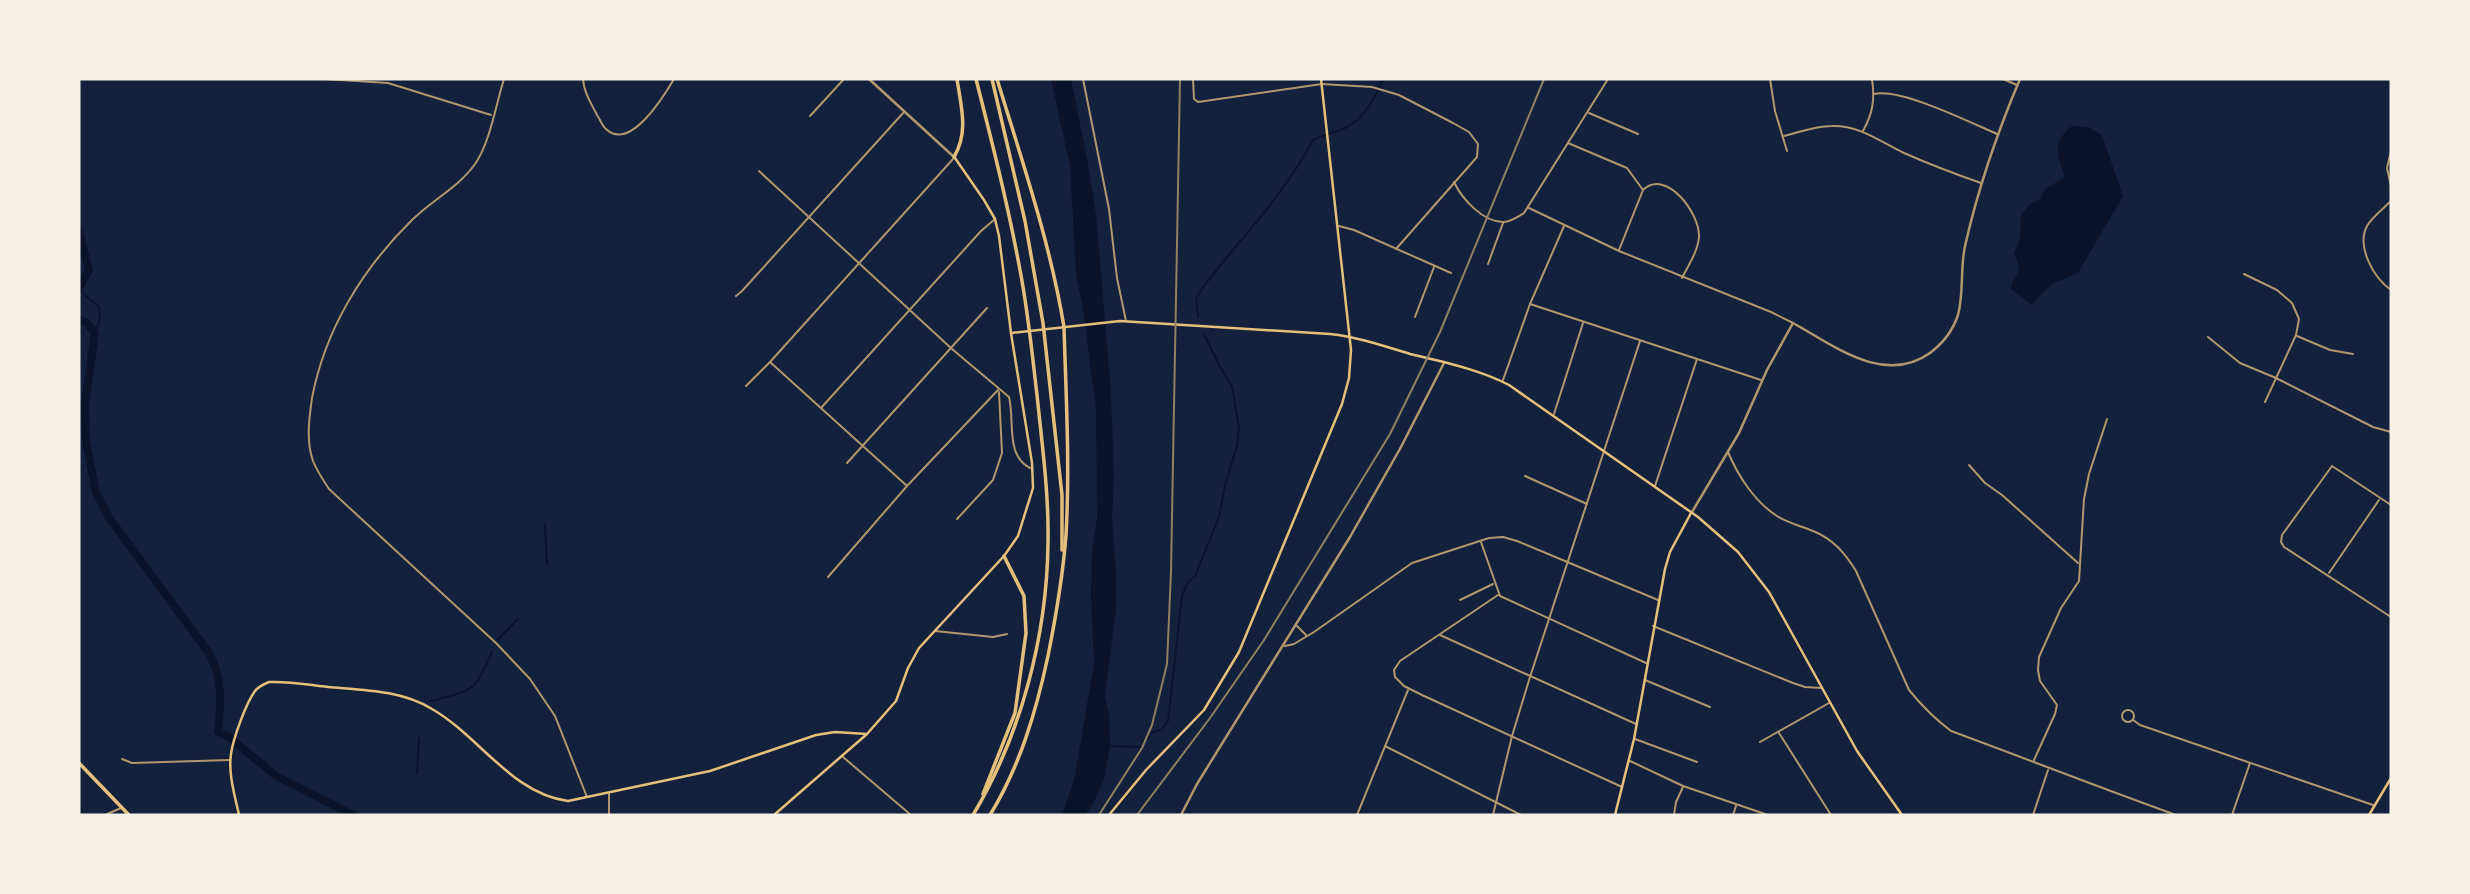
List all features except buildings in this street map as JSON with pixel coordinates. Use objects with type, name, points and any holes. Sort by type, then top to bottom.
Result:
[{"type":"main road","points":[[774,815],[867,734],[895,701],[919,648],[1004,556],[1018,536],[1032,488],[1031,456],[995,219],[985,200],[954,157],[962,145],[963,133],[957,79]]},
{"type":"main road","points":[[972,815],[993,782],[1019,718],[1047,576],[1046,484],[1028,320],[1010,222],[976,79]]},
{"type":"main road","points":[[995,79],[1043,323],[1062,495],[1061,576]]},
{"type":"main road","points":[[989,815],[1016,765],[1036,707],[1055,617],[1068,495],[1064,327],[1049,251],[995,79]]},
{"type":"main road","points":[[1109,815],[1146,770],[1204,710],[1239,652],[1346,393],[1351,369],[1349,337],[1321,79]]},
{"type":"main road","points":[[1011,333],[1126,321],[1349,337],[1502,381],[1655,487],[1731,546],[1754,572],[1776,605],[1857,751],[1902,815]]},
{"type":"main road","points":[[1615,815],[1634,739],[1658,600],[1670,552],[1691,513]]},
{"type":"main road","points":[[972,815],[994,770],[1015,713],[1026,633],[1024,596],[1004,556]]},
{"type":"main road","points":[[239,815],[230,771],[231,753],[255,691],[269,682],[405,696],[434,709],[535,791],[568,801],[608,794],[746,760],[816,734],[867,734]]},
{"type":"main road","points":[[79,763],[129,815]]},
{"type":"main road","points":[[2370,815],[2391,778]]},
{"type":"street","points":[[325,79],[388,83],[492,116]]},
{"type":"street","points":[[504,79],[477,161],[465,176],[432,202],[393,240],[337,320],[316,377],[310,410],[309,443],[312,459],[328,489],[496,643],[530,679],[555,716],[587,798]]},
{"type":"street","points":[[583,79],[584,90],[605,129],[624,135],[642,123],[660,103],[673,79]]},
{"type":"street","points":[[810,116],[844,79]]},
{"type":"street","points":[[746,386],[954,157],[869,79]]},
{"type":"street","points":[[1083,79],[1109,209],[1117,278],[1126,321]]},
{"type":"street","points":[[1193,79],[1196,101],[1322,84],[1385,89],[1458,125],[1476,139],[1478,156],[1396,249]]},
{"type":"street","points":[[1454,183],[1476,209],[1492,219],[1503,222],[1517,218],[1529,208],[1608,79]]},
{"type":"street","points":[[1770,79],[1775,111],[1787,151]]},
{"type":"street","points":[[1863,132],[1872,114],[1872,79]]},
{"type":"street","points":[[2003,79],[2017,85]]},
{"type":"street","points":[[1529,208],[1682,278],[1772,312],[1847,353],[1875,365],[1897,366],[1926,356],[1944,340],[1957,317],[1961,301],[1962,258],[1997,134],[2020,79]]},
{"type":"street","points":[[1874,94],[1882,92],[1904,96],[1997,134]]},
{"type":"street","points":[[736,296],[905,111]]},
{"type":"street","points":[[1588,112],[1637,134]]},
{"type":"street","points":[[1784,136],[1833,125],[1863,132],[1901,152],[1982,184]]},
{"type":"street","points":[[1567,142],[1627,168],[1643,190]]},
{"type":"street","points":[[2391,151],[2388,168],[2391,186]]},
{"type":"street","points":[[760,171],[952,349],[1009,397],[1014,452],[1022,463],[1032,469]]},
{"type":"street","points":[[1619,251],[1643,190],[1650,183],[1658,183],[1682,198],[1696,222],[1698,244],[1682,278]]},
{"type":"street","points":[[2391,201],[2368,225],[2364,249],[2383,284],[2391,290]]},
{"type":"street","points":[[821,408],[910,308],[995,219]]},
{"type":"street","points":[[1488,264],[1503,222]]},
{"type":"street","points":[[1502,381],[1530,304],[1564,225]]},
{"type":"street","points":[[1338,226],[1350,228],[1451,273]]},
{"type":"street","points":[[1415,317],[1434,266]]},
{"type":"street","points":[[2244,274],[2277,290],[2292,303],[2299,318],[2296,335],[2265,402]]},
{"type":"street","points":[[1530,304],[1762,381]]},
{"type":"street","points":[[847,463],[987,308]]},
{"type":"street","points":[[1553,415],[1583,323]]},
{"type":"street","points":[[1691,513],[1742,428],[1762,381],[1793,323]]},
{"type":"street","points":[[2296,335],[2330,350],[2353,354]]},
{"type":"street","points":[[2208,337],[2240,363],[2373,427],[2391,432]]},
{"type":"street","points":[[1493,815],[1512,736],[1530,677],[1640,341]]},
{"type":"street","points":[[1655,487],[1697,359]]},
{"type":"street","points":[[770,362],[907,486]]},
{"type":"street","points":[[1181,815],[1195,788],[1297,626],[1401,447],[1444,363]]},
{"type":"street","points":[[828,577],[907,486],[999,390]]},
{"type":"street","points":[[957,519],[992,480],[1002,453],[999,390]]},
{"type":"street","points":[[2034,761],[2057,705],[2040,681],[2039,657],[2061,608],[2079,582],[2084,499],[2089,474],[2107,419]]},
{"type":"street","points":[[1728,452],[1734,468],[1762,503],[1776,515],[1833,542],[1846,555],[1856,571],[1905,682],[1922,707],[1951,731],[2176,815]]},
{"type":"street","points":[[1020,459],[1031,456]]},
{"type":"street","points":[[1969,465],[1985,483],[2079,564]]},
{"type":"street","points":[[2391,505],[2332,466],[2282,536],[2281,542],[2284,547],[2391,617]]},
{"type":"street","points":[[1525,476],[1588,504]]},
{"type":"street","points":[[2329,574],[2381,499]]},
{"type":"street","points":[[1284,646],[1294,644],[1307,636],[1408,565],[1497,537],[1511,538],[1658,600]]},
{"type":"street","points":[[1481,540],[1498,595],[1647,664]]},
{"type":"street","points":[[1460,600],[1494,584]]},
{"type":"street","points":[[1498,595],[1400,661],[1395,668],[1395,677],[1409,689],[1622,787]]},
{"type":"street","points":[[1297,626],[1307,636]]},
{"type":"street","points":[[1653,626],[1805,687],[1823,688]]},
{"type":"street","points":[[934,631],[993,637],[1007,634]]},
{"type":"street","points":[[1439,634],[1637,724]]},
{"type":"street","points":[[1644,680],[1710,706]]},
{"type":"street","points":[[1357,815],[1409,689]]},
{"type":"street","points":[[1760,743],[1830,702]]},
{"type":"street","points":[[2133,720],[2140,725],[2374,805]]},
{"type":"street","points":[[1779,733],[1831,815]]},
{"type":"street","points":[[1634,739],[1697,762]]},
{"type":"street","points":[[1385,746],[1521,815]]},
{"type":"street","points":[[842,756],[911,815]]},
{"type":"street","points":[[122,760],[132,763],[231,760]]},
{"type":"street","points":[[1629,761],[1684,786],[1768,815]]},
{"type":"street","points":[[2232,815],[2250,762]]},
{"type":"street","points":[[2033,815],[2049,768]]},
{"type":"street","points":[[1674,815],[1676,802],[1684,786]]},
{"type":"street","points":[[608,794],[609,815]]},
{"type":"street","points":[[1733,815],[1736,805]]},
{"type":"street","points":[[105,815],[122,808]]},
{"type":"water","points":[[1051,79],[1071,79],[1087,159],[1096,214],[1111,393],[1116,610],[1105,696],[1110,746],[1105,776],[1085,815],[1062,815],[1074,780],[1094,664],[1091,595],[1092,551],[1097,519],[1096,409],[1076,275],[1070,166]]},
{"type":"water","points":[[2072,126],[2088,127],[2102,135],[2123,196],[2078,273],[2054,283],[2032,305],[2011,289],[2020,269],[2014,253],[2020,239],[2021,215],[2030,204],[2040,199],[2045,189],[2065,177],[2058,151],[2061,138]]},
{"type":"waterway","points":[[1198,317],[1196,299],[1203,287],[1275,198],[1313,140],[1345,128],[1358,119],[1373,100],[1383,79]]},
{"type":"waterway","points":[[79,232],[89,270],[79,288]]},
{"type":"waterway","points":[[79,290],[99,307],[100,319],[95,333]]},
{"type":"waterway","points":[[79,320],[86,322],[95,333],[85,404],[86,441],[96,493],[110,519],[214,662],[219,682],[218,732],[229,737],[276,776],[353,815]]},
{"type":"waterway","points":[[1109,746],[1141,747],[1152,732],[1162,730],[1168,721],[1182,596],[1188,582],[1195,576],[1219,517],[1237,446],[1239,428],[1232,386],[1204,334]]},
{"type":"waterway","points":[[545,524],[547,565]]},
{"type":"waterway","points":[[497,640],[518,619]]},
{"type":"waterway","points":[[431,701],[471,688],[481,676],[492,652]]},
{"type":"waterway","points":[[417,774],[419,738]]},
{"type":"railway","points":[[1099,815],[1142,748],[1152,725],[1167,664],[1180,79]]},
{"type":"railway","points":[[1137,815],[1210,718],[1264,640],[1390,434],[1440,332],[1544,79]]}]
